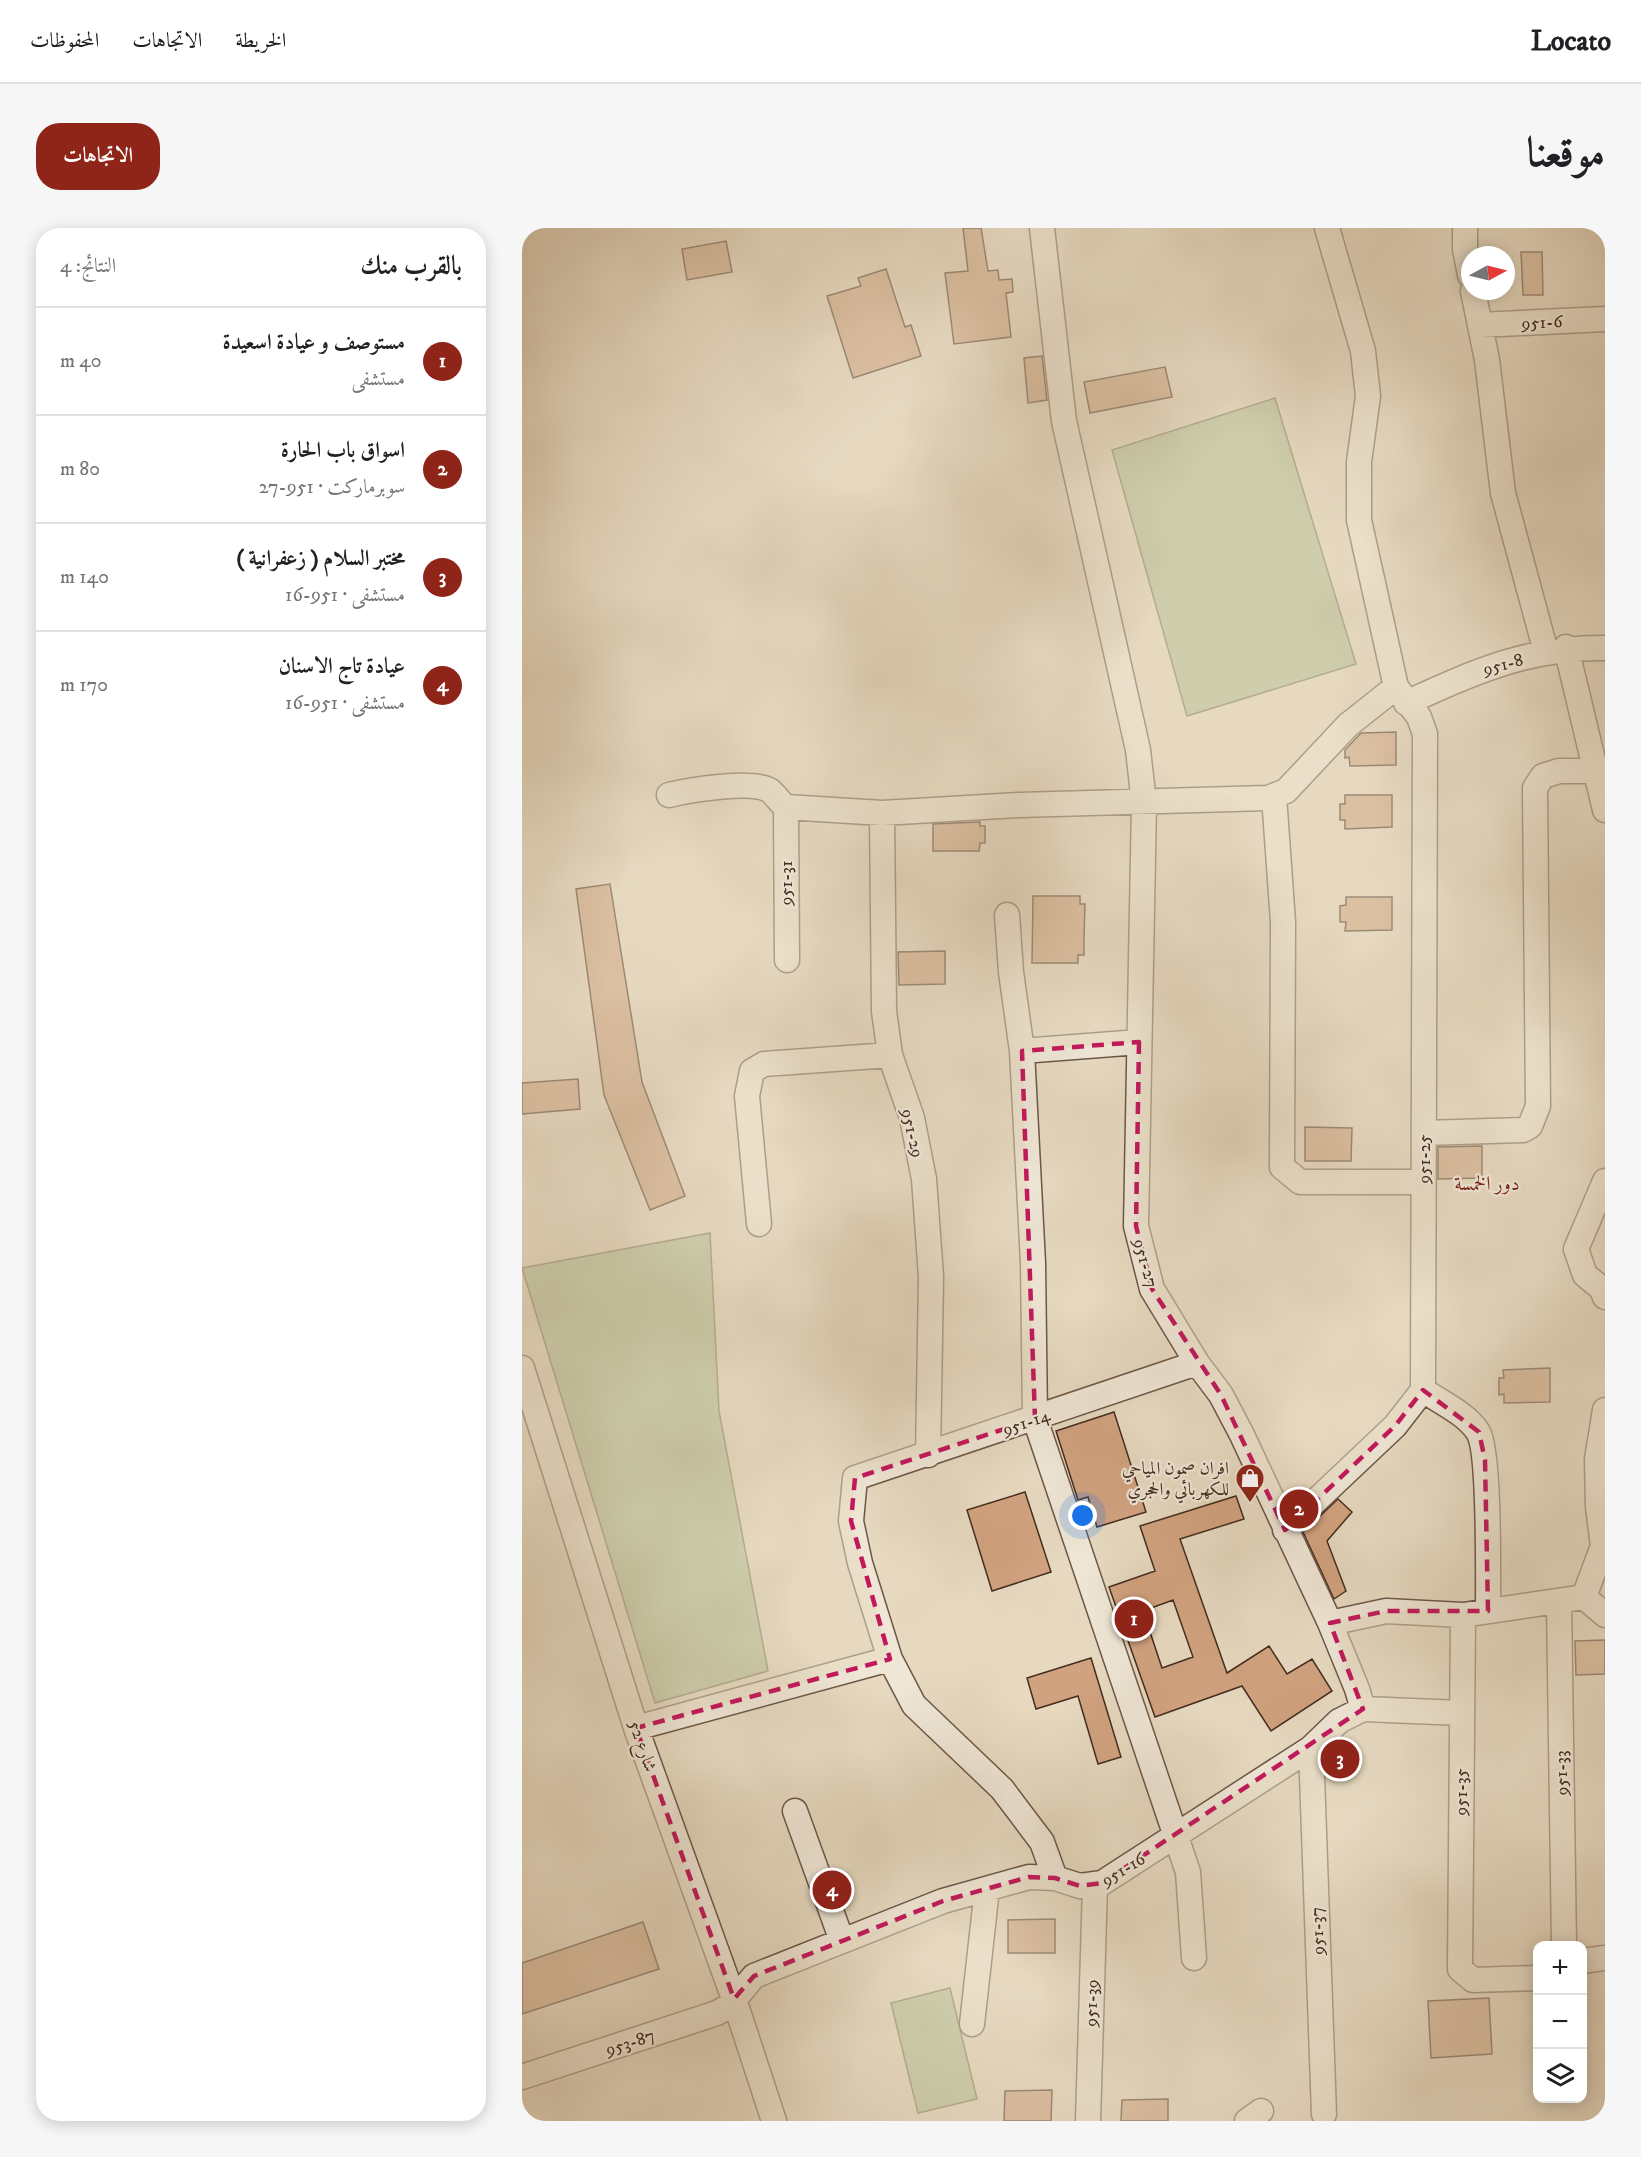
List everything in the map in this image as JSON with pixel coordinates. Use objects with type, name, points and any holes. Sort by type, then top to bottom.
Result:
[{"type":"street","name":"951-27","points":[[1041,228],[1064,421],[1138,750],[1144,802],[1136,1226],[1152,1289],[1197,1363],[1221,1395],[1330,1623],[1363,1709]]},
{"type":"street","points":[[1327,228],[1363,351],[1368,396],[1359,462],[1359,520],[1401,695]]},
{"type":"street","points":[[1465,228],[1465,246]]},
{"type":"street","points":[[1475,300],[1487,360],[1503,493],[1600,771],[1605,810]]},
{"type":"street","name":"951-6","points":[[1480,325],[1605,319]]},
{"type":"street","name":"951-8","points":[[1274,796],[1286,791],[1348,725],[1401,695],[1479,669],[1556,650],[1605,648]]},
{"type":"street","name":"951-25","points":[[1401,695],[1419,717],[1425,734],[1423,1390]]},
{"type":"street","points":[[1424,1133],[1522,1130],[1530,1126],[1538,1106],[1534,788],[1543,776],[1559,771],[1600,771]]},
{"type":"street","points":[[669,795],[700,789],[743,786],[769,790],[786,807],[882,813],[1019,805],[1274,796],[1283,922],[1282,1167],[1300,1182],[1423,1182]]},
{"type":"street","name":"951-31","points":[[786,807],[786,960]]},
{"type":"street","name":"951-29","points":[[882,813],[884,1011],[890,1055],[912,1118],[924,1179],[931,1277],[928,1455]]},
{"type":"street","points":[[1007,915],[1011,972],[1022,1051],[1033,1263],[1035,1419],[1188,1872],[1194,1958]]},
{"type":"street","points":[[1022,1051],[1139,1042]]},
{"type":"street","points":[[759,1224],[747,1096],[752,1071],[764,1064],[890,1055]]},
{"type":"street","points":[[1603,1293],[1585,1275],[1576,1249],[1605,1181]]},
{"type":"street","name":"951-14","points":[[890,1659],[860,1563],[851,1521],[855,1478],[1197,1363]]},
{"type":"street","name":"شارع 52","points":[[522,1368],[636,1728],[734,1999],[774,2121]]},
{"type":"street","points":[[1285,1530],[1395,1426],[1423,1390],[1461,1416],[1479,1432],[1485,1460],[1488,1611]]},
{"type":"street","points":[[1584,1597],[1603,1546],[1598,1507],[1597,1459],[1605,1410]]},
{"type":"street","points":[[1330,1623],[1386,1611],[1463,1615],[1584,1597],[1605,1615]]},
{"type":"street","name":"951-33","points":[[1558,1601],[1564,1941]]},
{"type":"street","name":"951-35","points":[[1463,1615],[1460,1969],[1473,1980],[1533,1977]]},
{"type":"street","points":[[636,1728],[890,1659],[914,1705],[1002,1789],[1042,1842],[1055,1878]]},
{"type":"street","name":"951-16","points":[[734,1999],[754,1976],[943,1901],[1029,1877],[1055,1878],[1080,1886],[1095,1886],[1311,1748],[1339,1721],[1363,1709],[1373,1707],[1462,1713]]},
{"type":"street","name":"951-37","points":[[1311,1748],[1324,2114]]},
{"type":"street","points":[[795,1811],[842,1941]]},
{"type":"street","name":"951-39","points":[[1088,2121],[1095,1886]]},
{"type":"street","points":[[972,2024],[987,1889]]},
{"type":"street","points":[[1587,1960],[1605,1958]]},
{"type":"street","name":"953-87","points":[[522,2077],[717,2013],[729,2006],[734,1999]]},
{"type":"highlighted area","points":[[1139,1042],[1136,1226],[1152,1289],[1221,1395],[1285,1530],[1395,1426],[1423,1390],[1479,1432],[1485,1460],[1488,1611],[1386,1611],[1330,1623],[1363,1709],[1102,1883],[1080,1886],[1055,1878],[1029,1877],[943,1901],[754,1976],[734,1999],[636,1728],[890,1659],[851,1521],[855,1478],[1035,1419],[1022,1051]]},
{"type":"green space","points":[[1275,398],[1356,664],[1187,716],[1112,450]]},
{"type":"green space","points":[[710,1233],[719,1411],[768,1671],[655,1703],[522,1268]]},
{"type":"green space","points":[[950,1988],[977,2099],[918,2113],[891,2003]]},
{"type":"building","points":[[963,228],[981,228],[988,271],[998,270],[999,280],[1012,279],[1013,292],[1006,293],[1011,337],[954,344],[945,273],[968,271]]},
{"type":"building","points":[[726,241],[732,272],[687,280],[682,249]]},
{"type":"building","points":[[1521,252],[1542,252],[1543,295],[1523,295]]},
{"type":"building","points":[[886,269],[905,327],[911,325],[921,356],[853,378],[827,296],[861,286],[858,278]]},
{"type":"building","points":[[1042,356],[1047,400],[1028,403],[1024,358]]},
{"type":"building","points":[[1165,367],[1172,397],[1090,413],[1084,382]]},
{"type":"building","points":[[1396,732],[1396,765],[1350,766],[1349,757],[1345,758],[1345,750],[1361,733]]},
{"type":"building","points":[[1345,795],[1392,795],[1392,827],[1345,829],[1345,820],[1340,820],[1340,804],[1345,804]]},
{"type":"building","points":[[980,822],[980,826],[985,826],[985,843],[980,843],[979,851],[933,851],[933,824]]},
{"type":"building","points":[[610,884],[642,1082],[685,1196],[650,1210],[604,1095],[576,889]]},
{"type":"building","points":[[1033,896],[1080,896],[1080,904],[1085,904],[1084,955],[1078,955],[1078,963],[1032,963]]},
{"type":"building","points":[[1346,897],[1392,897],[1392,930],[1345,931],[1346,922],[1340,922],[1340,906],[1346,905]]},
{"type":"building","points":[[945,951],[945,984],[899,985],[898,952]]},
{"type":"building","points":[[578,1079],[580,1109],[522,1114],[522,1083]]},
{"type":"building","points":[[1305,1127],[1352,1128],[1351,1161],[1305,1161]]},
{"type":"building","points":[[1482,1146],[1482,1178],[1438,1179],[1438,1147]]},
{"type":"building","points":[[1550,1368],[1550,1402],[1504,1403],[1504,1394],[1499,1395],[1499,1378],[1504,1378],[1503,1370]]},
{"type":"building","points":[[1114,1412],[1146,1512],[1097,1527],[1088,1497],[1078,1500],[1056,1431]]},
{"type":"building","points":[[1025,1492],[1051,1572],[992,1591],[967,1510]]},
{"type":"building","points":[[1236,1496],[1244,1519],[1180,1539],[1227,1673],[1269,1646],[1287,1674],[1312,1659],[1332,1691],[1271,1731],[1242,1686],[1155,1717],[1109,1587],[1155,1571],[1140,1526]],"holes":[[[1173,1600],[1193,1657],[1162,1668],[1143,1611]]]},
{"type":"building","points":[[1338,1499],[1352,1512],[1327,1541],[1346,1591],[1334,1599],[1303,1532]]},
{"type":"building","points":[[1605,1640],[1605,1674],[1576,1675],[1575,1641]]},
{"type":"building","points":[[1091,1658],[1121,1757],[1098,1764],[1078,1696],[1036,1709],[1027,1678]]},
{"type":"building","points":[[1055,1919],[1055,1953],[1008,1953],[1008,1920]]},
{"type":"building","points":[[643,1922],[659,1969],[522,2014],[522,1963]]},
{"type":"building","points":[[1489,1998],[1492,2054],[1431,2058],[1428,2001]]},
{"type":"building","points":[[1052,2090],[1051,2121],[1004,2121],[1005,2091]]},
{"type":"building","points":[[1168,2099],[1168,2121],[1121,2121],[1122,2100]]},
{"type":"place","name":"افران صمون المياحي للكهربائي والحجري","points":[[1250,1504]]},
{"type":"place","name":"اسواق باب الحارة","points":[[1299,1509]]},
{"type":"place","name":"مستوصف و عيادة اسعيدة","points":[[1134,1619]]},
{"type":"place","name":"مختبر السلام ( زعفرانية )","points":[[1340,1759]]},
{"type":"place","name":"عيادة تاج الاسنان","points":[[832,1890]]},
{"type":"district","name":"دور الخمسة","points":[[1487,1183]]}]
